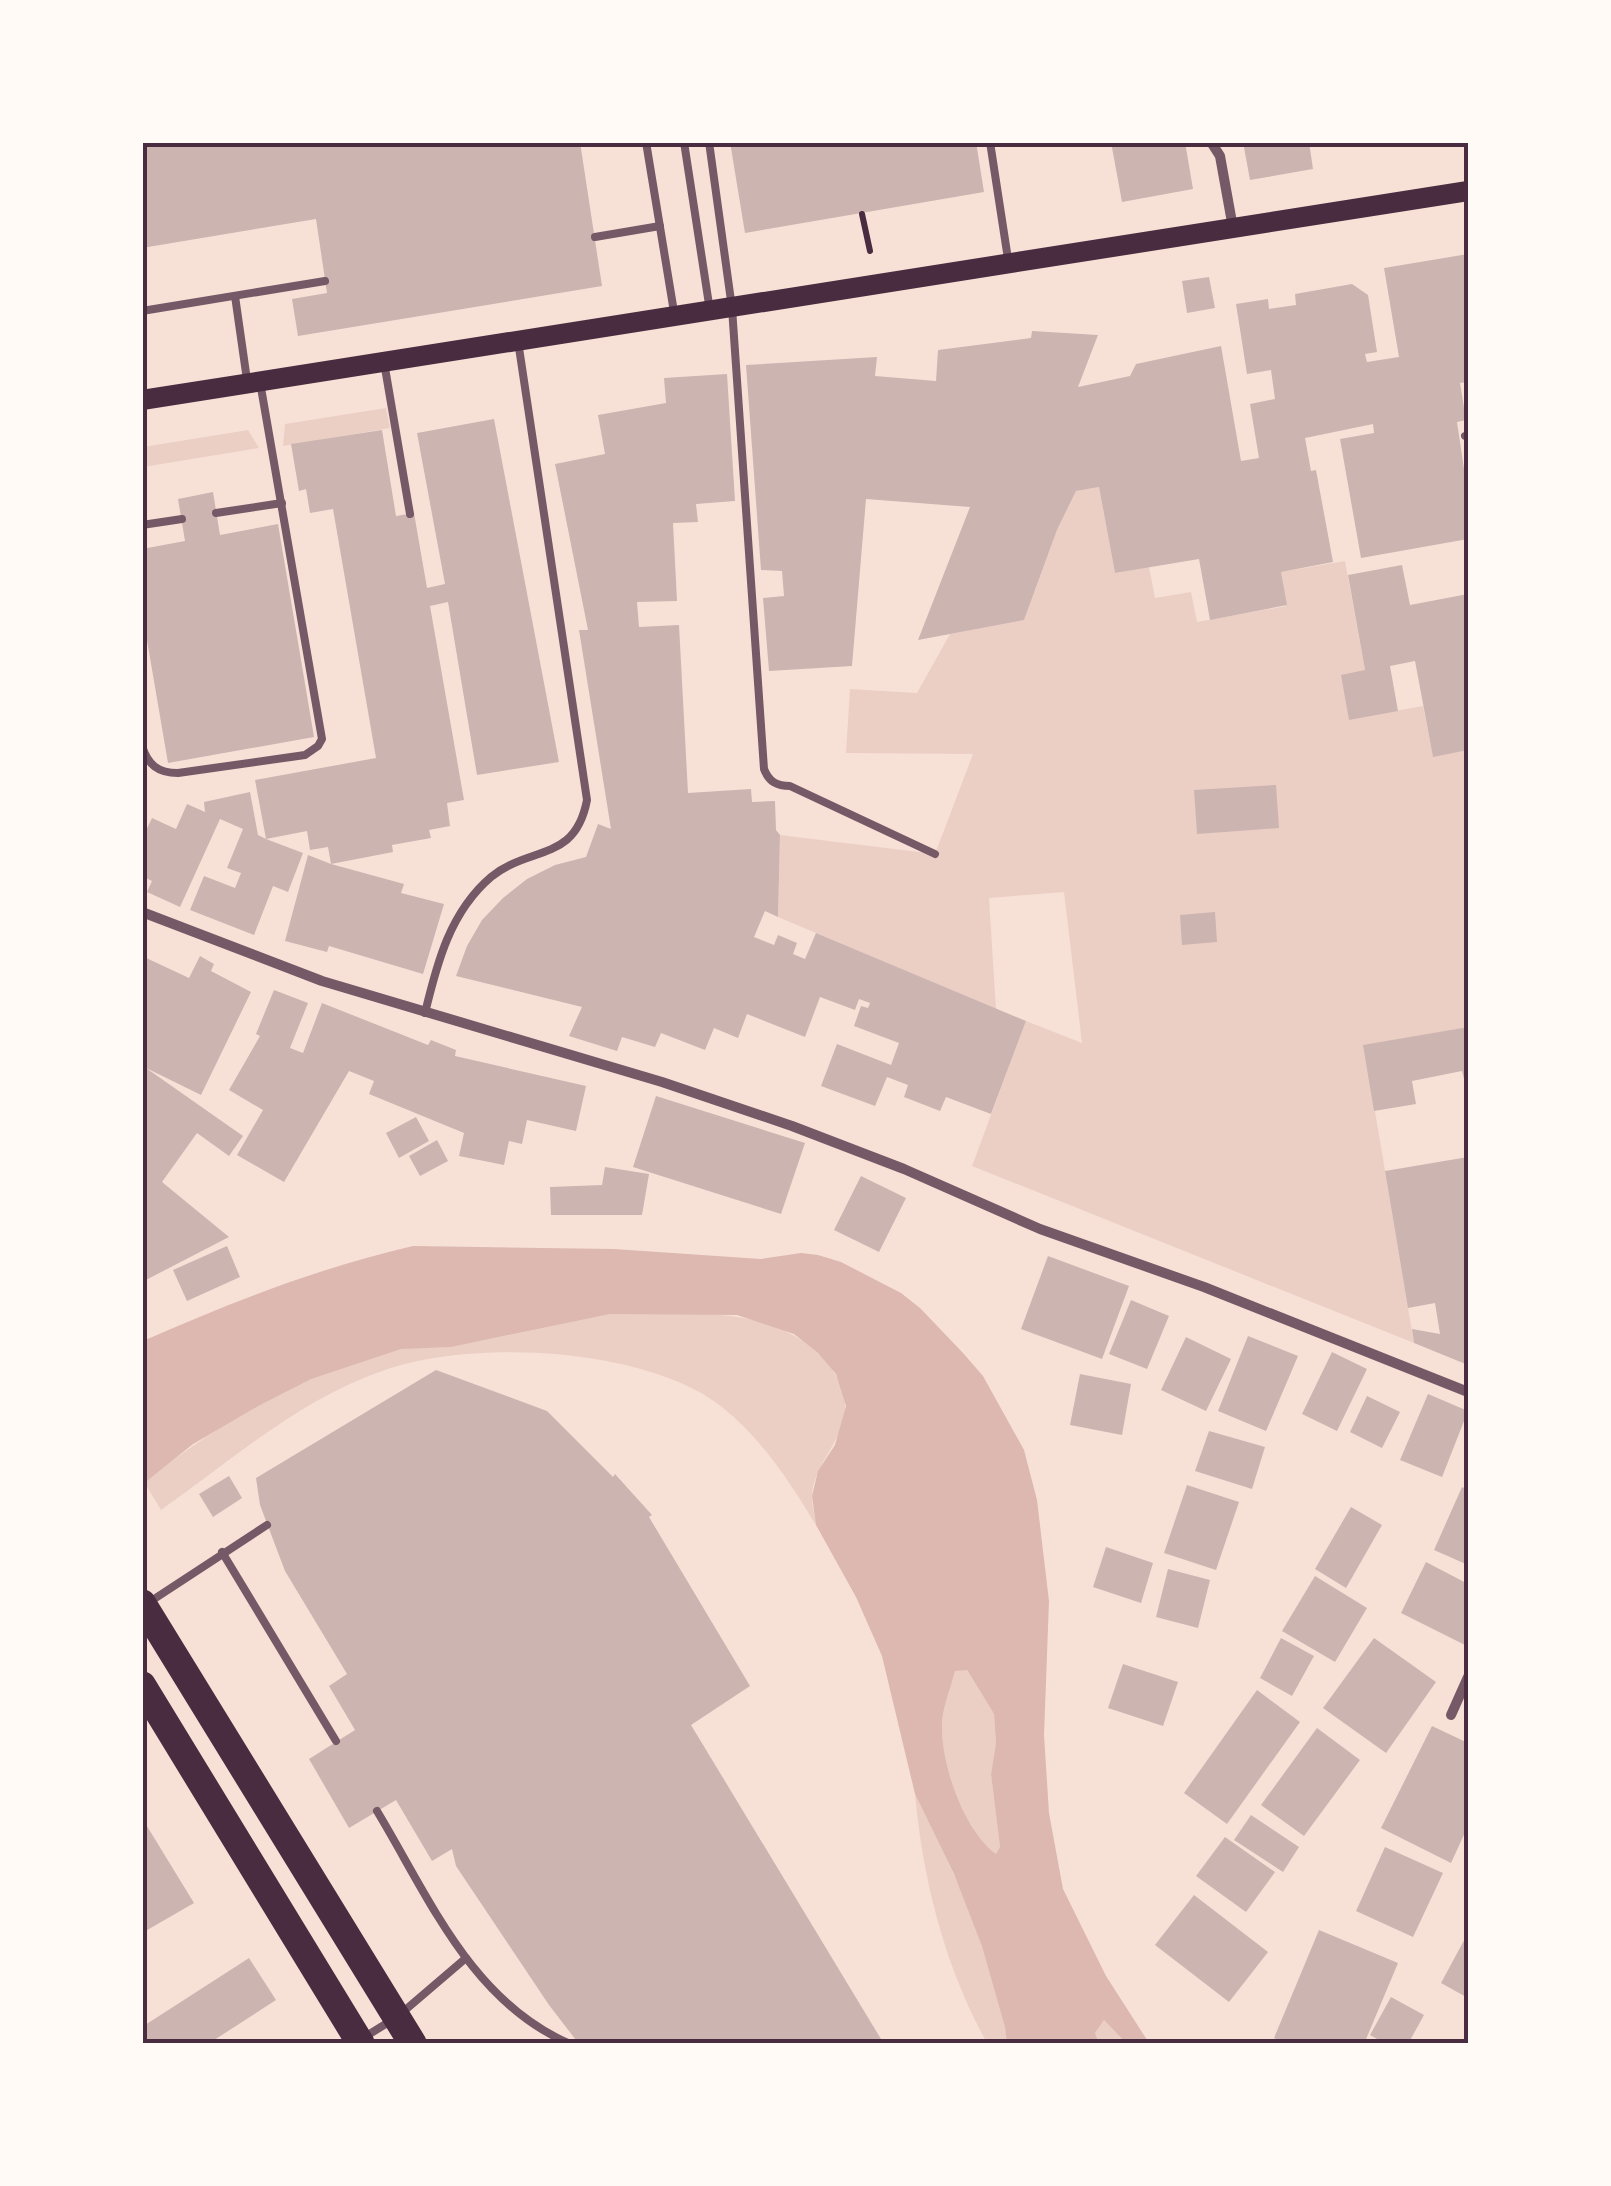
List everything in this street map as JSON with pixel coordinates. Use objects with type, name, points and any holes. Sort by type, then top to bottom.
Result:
[{"type":"highway","points":[[143,1604],[413,2044]]},
{"type":"highway","points":[[142,1685],[360,2042]]},
{"type":"main road","points":[[142,400],[1468,191]]},
{"type":"street","points":[[1210,142],[1220,156]]},
{"type":"street","points":[[1223,142],[1220,156],[1233,229]]},
{"type":"street","points":[[142,912],[322,982],[662,1082],[792,1126],[904,1169],[1040,1229],[1204,1287],[1468,1392]]},
{"type":"street","points":[[1450,1715],[1468,1677]]},
{"type":"lane","points":[[646,142],[675,316]]},
{"type":"lane","points":[[684,142],[710,311]]},
{"type":"lane","points":[[709,142],[732,308],[764,769],[771,782],[790,786],[935,854]]},
{"type":"lane","points":[[990,142],[1008,264]]},
{"type":"lane","points":[[595,237],[660,226]]},
{"type":"lane","points":[[142,311],[325,281]]},
{"type":"lane","points":[[142,746],[147,760],[166,773],[305,754],[322,739],[282,503],[235,296]]},
{"type":"lane","points":[[424,1014],[438,961],[452,927],[471,898],[493,875],[565,844],[577,832],[587,800],[518,341]]},
{"type":"lane","points":[[384,362],[410,514]]},
{"type":"lane","points":[[216,513],[282,503]]},
{"type":"lane","points":[[142,525],[182,518]]},
{"type":"lane","points":[[143,1604],[266,1525]]},
{"type":"lane","points":[[222,1552],[336,1742]]},
{"type":"lane","points":[[377,1811],[480,1979],[517,2015],[570,2044]]},
{"type":"lane","points":[[360,2042],[466,1958]]},
{"type":"path","points":[[862,214],[870,251]]},
{"type":"shaded area","points":[[386,408],[390,428],[283,446],[285,424]]},
{"type":"shaded area","points":[[248,430],[259,448],[143,467],[143,447]]},
{"type":"shaded area","points":[[1099,487],[1115,573],[1149,567],[1155,598],[1191,592],[1197,622],[1286,606],[1281,572],[1345,561],[1365,670],[1349,719],[1423,706],[1433,756],[1468,750],[1468,1027],[1364,1046],[1414,1343],[972,1166],[1026,1021],[1082,1043],[1064,892],[989,898],[996,1009],[778,917],[780,835],[935,854],[973,754],[846,753],[850,689],[917,693],[950,634],[1024,620],[1057,530],[1076,491]]},
{"type":"shaded area","points":[[413,1246],[614,1249],[761,1259],[801,1253],[818,1255],[841,1262],[901,1293],[963,1353],[983,1376],[1024,1450],[1037,1500],[1049,1601],[1044,1735],[1049,1813],[1063,1889],[1106,1976],[1149,2043],[1126,2043],[1104,2020],[1095,2033],[1099,2043],[1007,2043],[982,1946],[954,1874],[915,1794],[882,1656],[856,1597],[816,1525],[812,1496],[818,1471],[835,1445],[846,1406],[836,1374],[794,1334],[737,1315],[610,1314],[451,1347],[401,1349],[311,1379],[260,1405],[193,1444],[143,1484],[143,1341],[276,1287]],"holes":[[[967,1670],[994,1714],[996,1743],[991,1774],[1000,1847],[996,1854],[974,1830],[950,1777],[942,1718],[955,1671]]]},
{"type":"shaded area","points":[[610,1314],[698,1314],[756,1321],[807,1344],[829,1365],[840,1385],[845,1408],[840,1431],[814,1483],[816,1525],[762,1447],[722,1407],[689,1387],[650,1372],[558,1354],[465,1354],[385,1370],[296,1414],[161,1510],[144,1482],[233,1419],[331,1369],[400,1349],[453,1346]]},
{"type":"shaded area","points":[[966,1669],[994,1714],[996,1743],[991,1774],[1000,1847],[996,1855],[984,1844],[965,1813],[950,1777],[943,1741],[943,1711],[955,1671]]},
{"type":"shaded area","points":[[915,1794],[984,1947],[1007,2043],[987,2043],[959,1984],[930,1891]]},
{"type":"shaded area","points":[[1104,2020],[1126,2043],[1099,2043],[1095,2033]]},
{"type":"building","points":[[142,142],[580,142],[602,286],[298,336],[292,299],[327,293],[316,219],[142,248]]},
{"type":"building","points":[[730,142],[976,142],[984,192],[745,233]]},
{"type":"building","points":[[1111,142],[1185,142],[1193,189],[1122,202]]},
{"type":"building","points":[[1243,142],[1309,142],[1313,169],[1250,180]]},
{"type":"building","points":[[1468,254],[1468,382],[1460,383],[1466,420],[1457,422],[1468,496],[1468,539],[1361,558],[1340,439],[1374,433],[1373,424],[1305,438],[1311,471],[1316,470],[1333,562],[1281,572],[1287,605],[1210,620],[1199,559],[1115,573],[1099,487],[1076,491],[1057,530],[1024,620],[918,640],[970,507],[866,499],[852,666],[769,671],[763,598],[784,596],[782,571],[761,570],[746,365],[877,357],[875,376],[936,381],[938,350],[1031,338],[1032,331],[1098,335],[1078,387],[1130,376],[1136,364],[1221,346],[1241,461],[1259,458],[1250,404],[1275,399],[1271,370],[1247,374],[1236,304],[1268,299],[1269,309],[1296,305],[1295,294],[1352,284],[1368,295],[1377,352],[1365,354],[1367,362],[1399,357],[1384,268]]},
{"type":"building","points":[[1209,277],[1215,308],[1187,313],[1182,281]]},
{"type":"building","points":[[727,374],[735,501],[696,504],[698,522],[673,523],[677,601],[637,602],[639,627],[679,625],[688,793],[751,789],[752,802],[775,801],[776,830],[780,835],[778,917],[765,911],[754,937],[774,945],[778,935],[797,943],[793,954],[805,959],[816,933],[1026,1021],[991,1114],[946,1097],[940,1111],[904,1097],[908,1085],[887,1077],[875,1106],[821,1086],[837,1044],[891,1065],[899,1043],[854,1026],[861,1006],[868,1008],[870,1003],[859,999],[855,1010],[820,997],[805,1037],[747,1014],[738,1038],[714,1028],[705,1050],[661,1033],[655,1047],[622,1037],[617,1051],[569,1036],[582,1007],[456,976],[482,920],[503,898],[527,879],[555,865],[586,857],[598,824],[611,829],[579,630],[588,630],[555,464],[605,454],[598,415],[666,403],[664,378]]},
{"type":"building","points":[[494,419],[559,762],[477,775],[448,602],[430,606],[464,800],[447,803],[450,826],[429,830],[431,838],[392,845],[393,852],[331,864],[328,847],[310,850],[307,831],[266,839],[255,780],[376,758],[333,509],[310,513],[306,489],[299,491],[291,444],[382,430],[396,516],[414,513],[427,588],[445,584],[417,433]]},
{"type":"building","points":[[213,492],[220,535],[278,524],[314,737],[168,763],[142,611],[142,549],[185,541],[178,499]]},
{"type":"building","points":[[1402,565],[1410,605],[1468,594],[1468,750],[1433,757],[1415,661],[1390,666],[1398,711],[1349,720],[1341,675],[1365,670],[1348,575]]},
{"type":"building","points":[[1276,785],[1279,828],[1197,834],[1194,790]]},
{"type":"building","points":[[250,792],[258,835],[303,853],[288,892],[273,886],[254,935],[190,910],[204,876],[235,888],[241,873],[227,868],[243,829],[220,819],[180,907],[147,892],[152,881],[142,876],[142,839],[152,818],[176,829],[187,804],[205,812],[204,802]]},
{"type":"building","points":[[308,855],[404,884],[401,893],[444,904],[423,974],[329,946],[327,952],[285,941]]},
{"type":"building","points":[[1215,912],[1217,942],[1182,945],[1180,915]]},
{"type":"building","points":[[142,956],[189,978],[200,956],[214,964],[211,971],[251,992],[201,1095],[142,1066]]},
{"type":"building","points":[[274,990],[308,1003],[290,1048],[303,1053],[322,1003],[428,1045],[431,1040],[456,1050],[455,1056],[586,1086],[576,1131],[527,1120],[522,1144],[509,1141],[504,1165],[459,1156],[464,1133],[369,1094],[374,1081],[349,1071],[284,1182],[237,1155],[263,1110],[229,1090],[260,1036],[256,1034]]},
{"type":"building","points":[[1468,1027],[1468,1095],[1462,1071],[1412,1081],[1416,1104],[1374,1111],[1363,1045]]},
{"type":"building","points":[[146,1068],[243,1136],[229,1156],[197,1133],[162,1182],[229,1237],[142,1282],[142,1072]]},
{"type":"building","points":[[656,1096],[805,1143],[781,1214],[633,1167]]},
{"type":"building","points":[[416,1117],[429,1141],[399,1158],[386,1133]]},
{"type":"building","points":[[437,1140],[448,1161],[420,1176],[409,1156]]},
{"type":"building","points":[[1468,1157],[1468,1365],[1414,1343],[1412,1329],[1440,1334],[1435,1303],[1408,1308],[1385,1171]]},
{"type":"building","points":[[605,1167],[649,1174],[642,1215],[551,1215],[550,1187],[602,1185]]},
{"type":"building","points":[[861,1176],[906,1198],[879,1252],[834,1230]]},
{"type":"building","points":[[227,1246],[240,1277],[187,1301],[173,1270]]},
{"type":"building","points":[[1048,1256],[1129,1286],[1102,1359],[1021,1329]]},
{"type":"building","points":[[1131,1300],[1169,1316],[1147,1369],[1109,1354]]},
{"type":"building","points":[[1248,1336],[1298,1356],[1266,1431],[1218,1411]]},
{"type":"building","points":[[1186,1337],[1231,1359],[1206,1411],[1161,1390]]},
{"type":"building","points":[[1332,1352],[1367,1369],[1337,1431],[1302,1414]]},
{"type":"building","points":[[436,1370],[547,1411],[613,1477],[615,1474],[652,1515],[649,1517],[750,1686],[691,1725],[884,2044],[579,2044],[456,1866],[452,1849],[432,1861],[396,1800],[349,1828],[309,1759],[355,1730],[329,1686],[347,1674],[285,1571],[260,1505],[256,1478]]},
{"type":"building","points":[[1080,1374],[1131,1384],[1122,1435],[1070,1425]]},
{"type":"building","points":[[1428,1394],[1468,1411],[1442,1477],[1400,1460]]},
{"type":"building","points":[[1367,1396],[1400,1412],[1382,1448],[1350,1432]]},
{"type":"building","points":[[1209,1431],[1265,1447],[1252,1489],[1195,1471]]},
{"type":"building","points":[[229,1476],[242,1498],[213,1517],[199,1494]]},
{"type":"building","points":[[1187,1485],[1239,1502],[1216,1570],[1164,1553]]},
{"type":"building","points":[[1462,1487],[1468,1490],[1468,1565],[1434,1550]]},
{"type":"building","points":[[1351,1507],[1382,1525],[1346,1588],[1315,1569]]},
{"type":"building","points":[[1106,1547],[1153,1563],[1141,1603],[1093,1587]]},
{"type":"building","points":[[1426,1562],[1468,1584],[1467,1646],[1401,1613]]},
{"type":"building","points":[[1168,1569],[1210,1580],[1198,1628],[1156,1617]]},
{"type":"building","points":[[1315,1576],[1367,1608],[1335,1662],[1282,1631]]},
{"type":"building","points":[[1281,1638],[1314,1656],[1292,1696],[1260,1678]]},
{"type":"building","points":[[1374,1638],[1436,1682],[1386,1753],[1323,1708]]},
{"type":"building","points":[[1123,1664],[1178,1682],[1163,1726],[1108,1708]]},
{"type":"building","points":[[1257,1690],[1300,1722],[1227,1824],[1184,1793]]},
{"type":"building","points":[[1432,1726],[1468,1743],[1468,1826],[1451,1863],[1381,1828]]},
{"type":"building","points":[[1317,1728],[1360,1760],[1304,1836],[1261,1805]]},
{"type":"building","points":[[1251,1815],[1299,1847],[1283,1872],[1234,1840]]},
{"type":"building","points":[[142,1818],[194,1903],[142,1933]]},
{"type":"building","points":[[1225,1837],[1275,1872],[1246,1912],[1196,1876]]},
{"type":"building","points":[[1385,1847],[1443,1873],[1413,1937],[1356,1911]]},
{"type":"building","points":[[1194,1895],[1268,1952],[1229,2002],[1155,1945]]},
{"type":"building","points":[[1319,1930],[1398,1963],[1364,2044],[1288,2044],[1274,2038]]},
{"type":"building","points":[[1468,1933],[1468,1998],[1441,1983]]},
{"type":"building","points":[[249,1958],[276,2000],[208,2044],[142,2044],[142,2027]]},
{"type":"building","points":[[1391,1997],[1424,2015],[1408,2044],[1386,2044],[1370,2035]]}]
